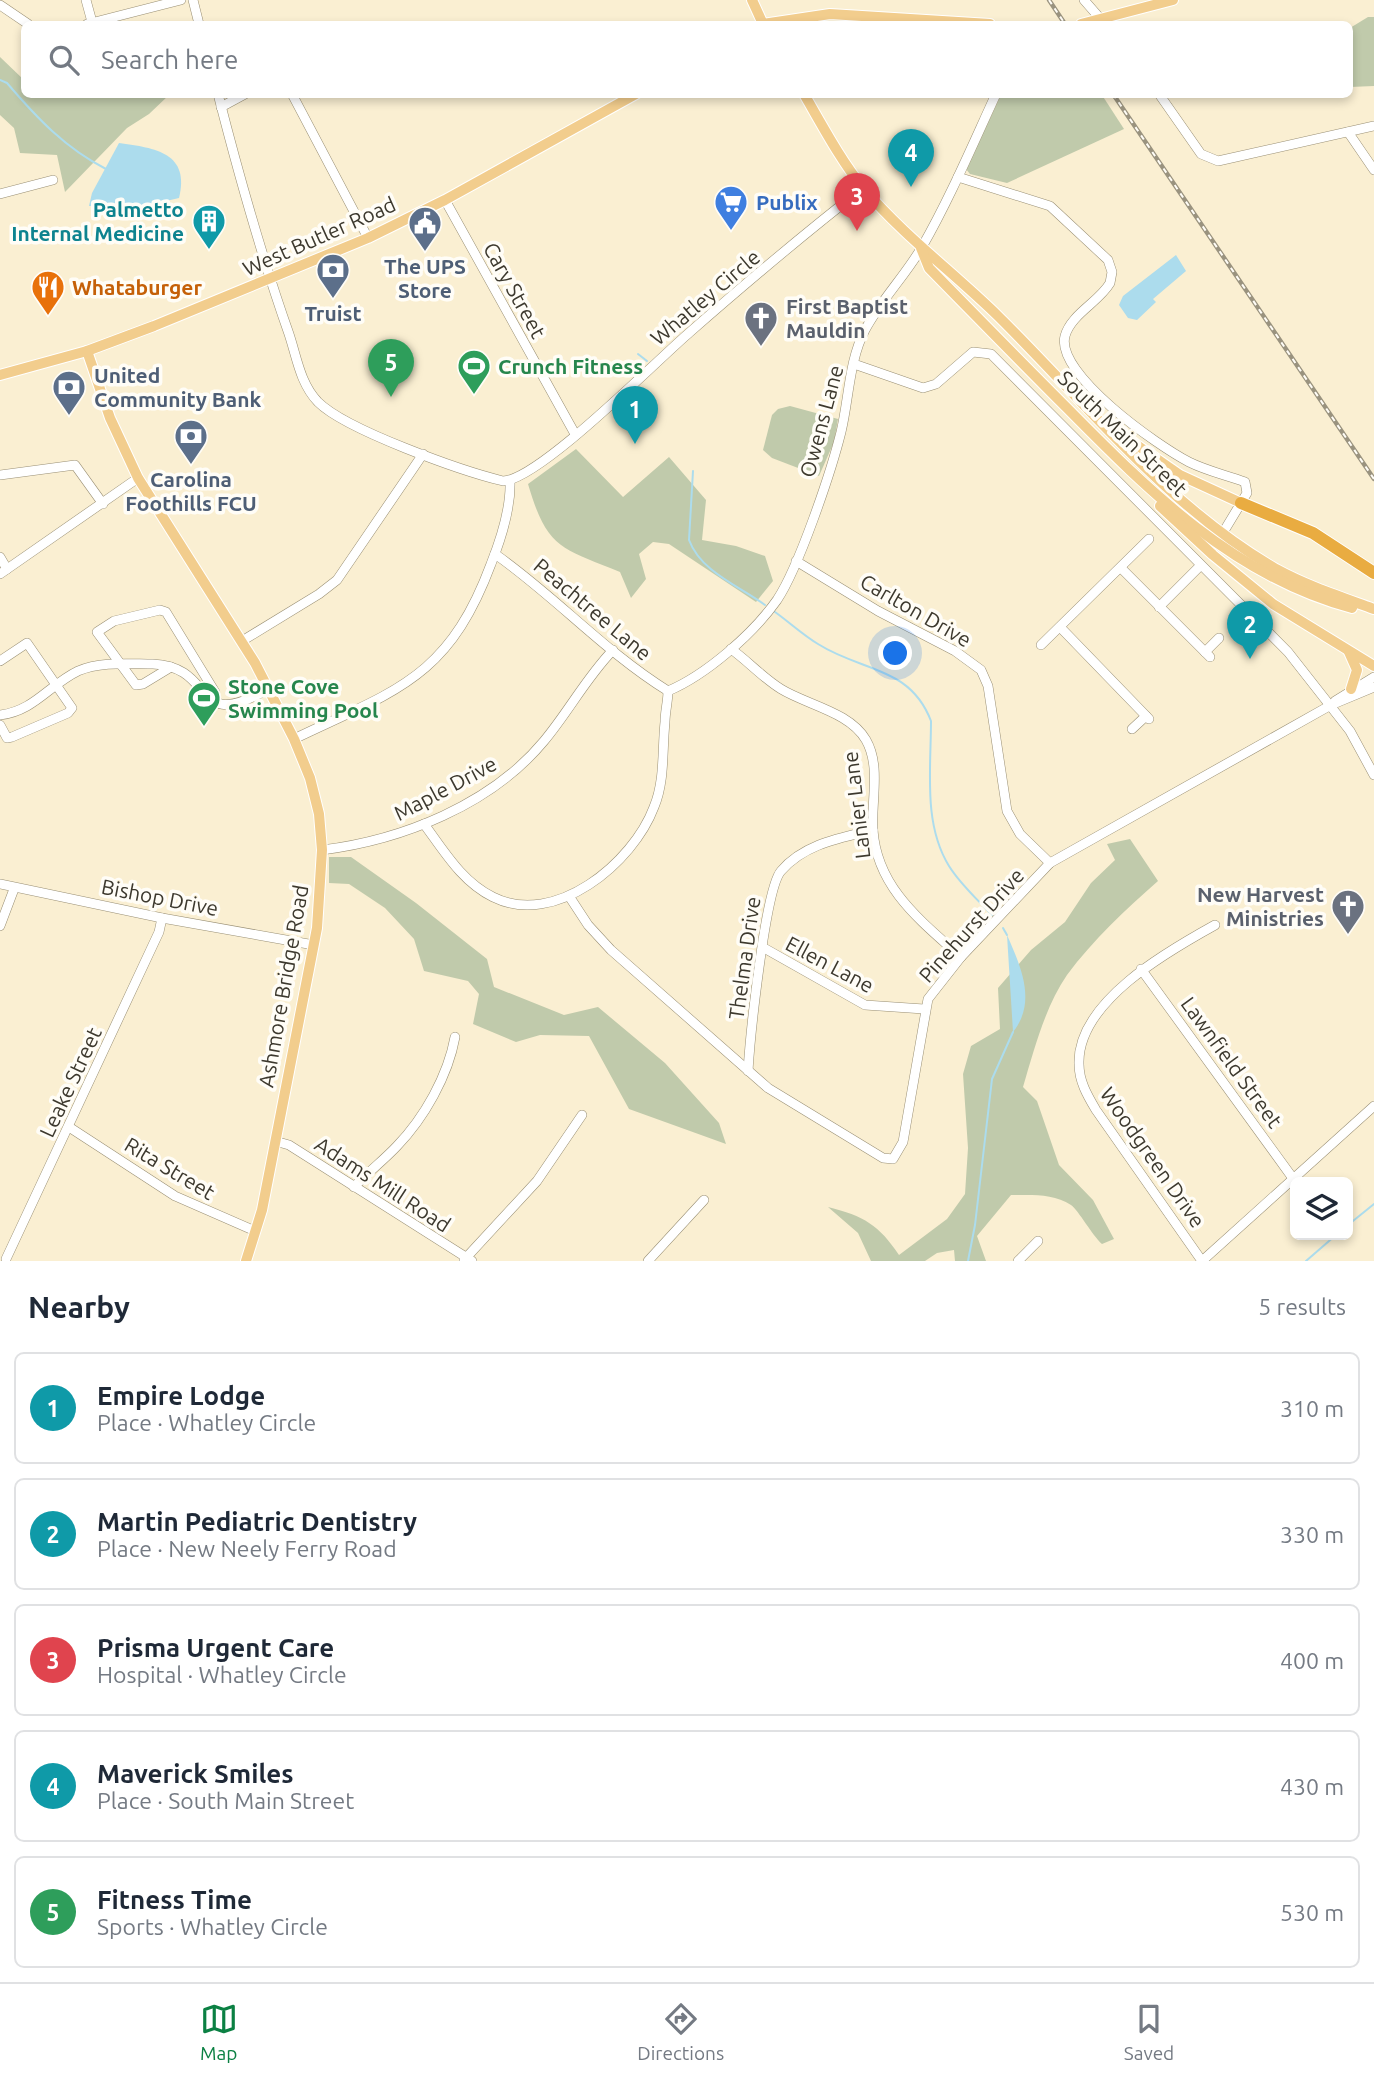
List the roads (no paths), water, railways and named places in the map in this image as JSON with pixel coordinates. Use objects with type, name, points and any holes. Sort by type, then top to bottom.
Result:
[{"type":"highway","points":[[1241,503],[1313,533],[1374,573]]},
{"type":"main road","points":[[752,0],[762,21]]},
{"type":"main road","points":[[1106,21],[1173,0]]},
{"type":"main road","points":[[783,21],[830,14],[942,21]]},
{"type":"main road","name":"West Butler Road","points":[[0,375],[87,351],[368,238],[445,200],[629,98]]},
{"type":"main road","name":"South Main Street","points":[[807,98],[863,188],[1219,539]]},
{"type":"main road","name":"South Main Street","points":[[921,248],[929,268],[1140,482],[1285,584],[1335,604],[1374,611]]},
{"type":"main road","name":"Ashmore Bridge Road","points":[[87,351],[110,418],[138,478],[242,641],[294,739],[314,791],[322,850],[313,945],[275,1141],[246,1261]]},
{"type":"main road","points":[[1081,400],[1128,440],[1163,465],[1241,503]]},
{"type":"main road","points":[[1140,482],[1169,515],[1251,587],[1292,617],[1374,666]]},
{"type":"main road","points":[[1349,652],[1357,670],[1351,689]]},
{"type":"street","points":[[86,0],[90,21]]},
{"type":"street","points":[[98,21],[181,0]]},
{"type":"street","points":[[193,0],[198,21]]},
{"type":"street","points":[[1084,0],[1102,21]]},
{"type":"street","points":[[0,5],[24,21]]},
{"type":"street","points":[[219,98],[269,279],[302,376],[315,398],[348,423],[488,478],[510,481],[511,496],[495,554],[470,613],[426,670],[393,692],[294,739]]},
{"type":"street","points":[[221,107],[238,98]]},
{"type":"street","points":[[294,98],[368,238]]},
{"type":"street","name":"Owens Lane","points":[[668,691],[698,675],[731,649],[777,599],[796,561],[839,441],[854,365],[865,330],[921,248],[958,177],[994,98]]},
{"type":"street","points":[[1162,98],[1195,147],[1212,160],[1232,160],[1374,127]]},
{"type":"street","points":[[1348,132],[1374,170]]},
{"type":"street","points":[[958,177],[1050,206],[1105,257],[1112,272],[1110,283],[1067,331],[1065,345],[1069,360],[1108,404],[1152,439],[1199,467],[1245,482],[1247,493],[1219,539]]},
{"type":"street","points":[[0,194],[53,180]]},
{"type":"street","name":"Whatley Circle","points":[[510,481],[535,468],[704,320],[863,188]]},
{"type":"street","name":"Cary Street","points":[[445,200],[575,434]]},
{"type":"street","points":[[854,365],[923,388],[936,384],[973,352],[991,354],[1287,652],[1350,731],[1374,775]]},
{"type":"street","points":[[242,641],[337,580],[423,454]]},
{"type":"street","points":[[0,475],[75,465],[103,503]]},
{"type":"street","points":[[0,557],[4,571],[138,478]]},
{"type":"street","points":[[1041,645],[1149,539]]},
{"type":"street","name":"Peachtree Lane","points":[[495,554],[520,571],[613,650],[668,691]]},
{"type":"street","name":"Carlton Drive","points":[[796,561],[878,611],[955,651],[981,670],[988,686],[1007,811],[1020,834],[1049,863]]},
{"type":"street","points":[[1159,607],[1200,566]]},
{"type":"street","points":[[1121,568],[1208,655],[1219,638]]},
{"type":"street","points":[[171,667],[144,684],[136,685],[130,681],[97,632],[114,621],[160,610],[166,612],[215,692],[212,701]]},
{"type":"street","points":[[1060,627],[1147,717],[1132,729]]},
{"type":"street","points":[[0,661],[27,642],[72,708],[68,713],[12,737],[7,738],[0,725]]},
{"type":"street","name":"Lanier Lane","points":[[731,649],[779,688],[844,720],[865,738],[873,762],[873,830],[883,871],[892,890],[961,957]]},
{"type":"street","name":"Maple Drive","points":[[322,850],[376,842],[424,824],[487,790],[523,763],[545,739],[582,687],[613,650]]},
{"type":"street","points":[[0,715],[18,713],[78,671],[121,665],[171,667],[184,671],[212,701],[228,707],[238,705],[268,689]]},
{"type":"street","name":"Pinehurst Drive","points":[[1331,705],[1351,689],[1374,677]]},
{"type":"street","name":"Pinehurst Drive","points":[[569,896],[588,925],[611,950],[748,1071],[785,1099],[883,1158],[893,1159],[899,1153],[903,1142],[923,1009],[930,994],[1049,863],[1331,705],[1374,687]]},
{"type":"street","points":[[424,824],[463,875],[493,897],[521,904],[569,896],[603,876],[620,861],[638,840],[650,817],[661,783],[668,691]]},
{"type":"street","name":"Thelma Drive","points":[[748,1071],[772,888],[781,870],[817,845],[873,830]]},
{"type":"street","name":"Bishop Drive","points":[[0,884],[162,918],[313,945]]},
{"type":"street","points":[[0,926],[14,889]]},
{"type":"street","name":"Leake Street","points":[[5,1259],[69,1128],[159,932],[162,918]]},
{"type":"street","name":"Woodgreen Drive","points":[[1202,1261],[1096,1110],[1080,1076],[1079,1053],[1089,1029],[1123,985],[1141,969],[1214,925]]},
{"type":"street","name":"Ellen Lane","points":[[764,948],[866,1005],[923,1009]]},
{"type":"street","name":"Lawnfield Street","points":[[1141,969],[1292,1177]]},
{"type":"street","points":[[354,1187],[395,1149],[418,1121],[449,1062],[455,1037]]},
{"type":"street","points":[[1292,1177],[1374,1106]]},
{"type":"street","points":[[467,1259],[537,1181],[582,1115]]},
{"type":"street","name":"Rita Street","points":[[69,1128],[175,1196],[255,1231]]},
{"type":"street","name":"Adams Mill Road","points":[[275,1141],[289,1145],[467,1259]]},
{"type":"street","points":[[1202,1261],[1290,1179]]},
{"type":"street","points":[[648,1261],[704,1200]]},
{"type":"street","points":[[1018,1261],[1038,1241]]},
{"type":"water","points":[[119,143],[146,147],[175,162],[181,183],[179,198],[145,206],[89,206],[92,193]]},
{"type":"water","points":[[1176,255],[1186,271],[1153,299],[1156,302],[1137,320],[1128,318],[1119,305],[1123,296]]},
{"type":"water","points":[[1007,935],[1021,972],[1025,997],[1020,1021],[1013,1032]]},
{"type":"waterway","points":[[0,80],[7,83],[65,142],[106,169]]},
{"type":"waterway","points":[[638,354],[647,361]]},
{"type":"waterway","points":[[693,471],[689,540],[711,570],[765,605]]},
{"type":"waterway","points":[[775,612],[818,644],[898,680],[922,703],[931,721],[930,796],[935,832],[949,866],[992,915]]},
{"type":"waterway","points":[[1003,928],[1007,935]]},
{"type":"waterway","points":[[968,1261],[975,1225],[992,1079],[1013,1032]]},
{"type":"waterway","points":[[1353,1221],[1374,1204]]},
{"type":"waterway","points":[[1306,1261],[1330,1240]]},
{"type":"railway","points":[[1049,0],[1063,21]]},
{"type":"railway","points":[[1116,98],[1374,479]]},
{"type":"place","name":"Maverick Smiles","points":[[911,187]]},
{"type":"place","name":"Prisma Urgent Care","points":[[857,231]]},
{"type":"place","name":"Publix","points":[[731,232]]},
{"type":"place","name":"Palmetto Internal Medicine","points":[[209,251]]},
{"type":"place","name":"The UPS Store","points":[[425,253]]},
{"type":"place","name":"Truist","points":[[333,300]]},
{"type":"place","name":"Whataburger","points":[[48,317]]},
{"type":"place","name":"First Baptist Mauldin","points":[[761,348]]},
{"type":"place","name":"Crunch Fitness","points":[[474,396]]},
{"type":"place","name":"Fitness Time","points":[[391,397]]},
{"type":"place","name":"United Community Bank","points":[[69,417]]},
{"type":"place","name":"Empire Lodge","points":[[635,444]]},
{"type":"place","name":"Carolina Foothills FCU","points":[[191,466]]},
{"type":"place","name":"Martin Pediatric Dentistry","points":[[1250,659]]},
{"type":"place","name":"Stone Cove Swimming Pool","points":[[204,728]]},
{"type":"place","name":"New Harvest Ministries","points":[[1348,936]]}]
